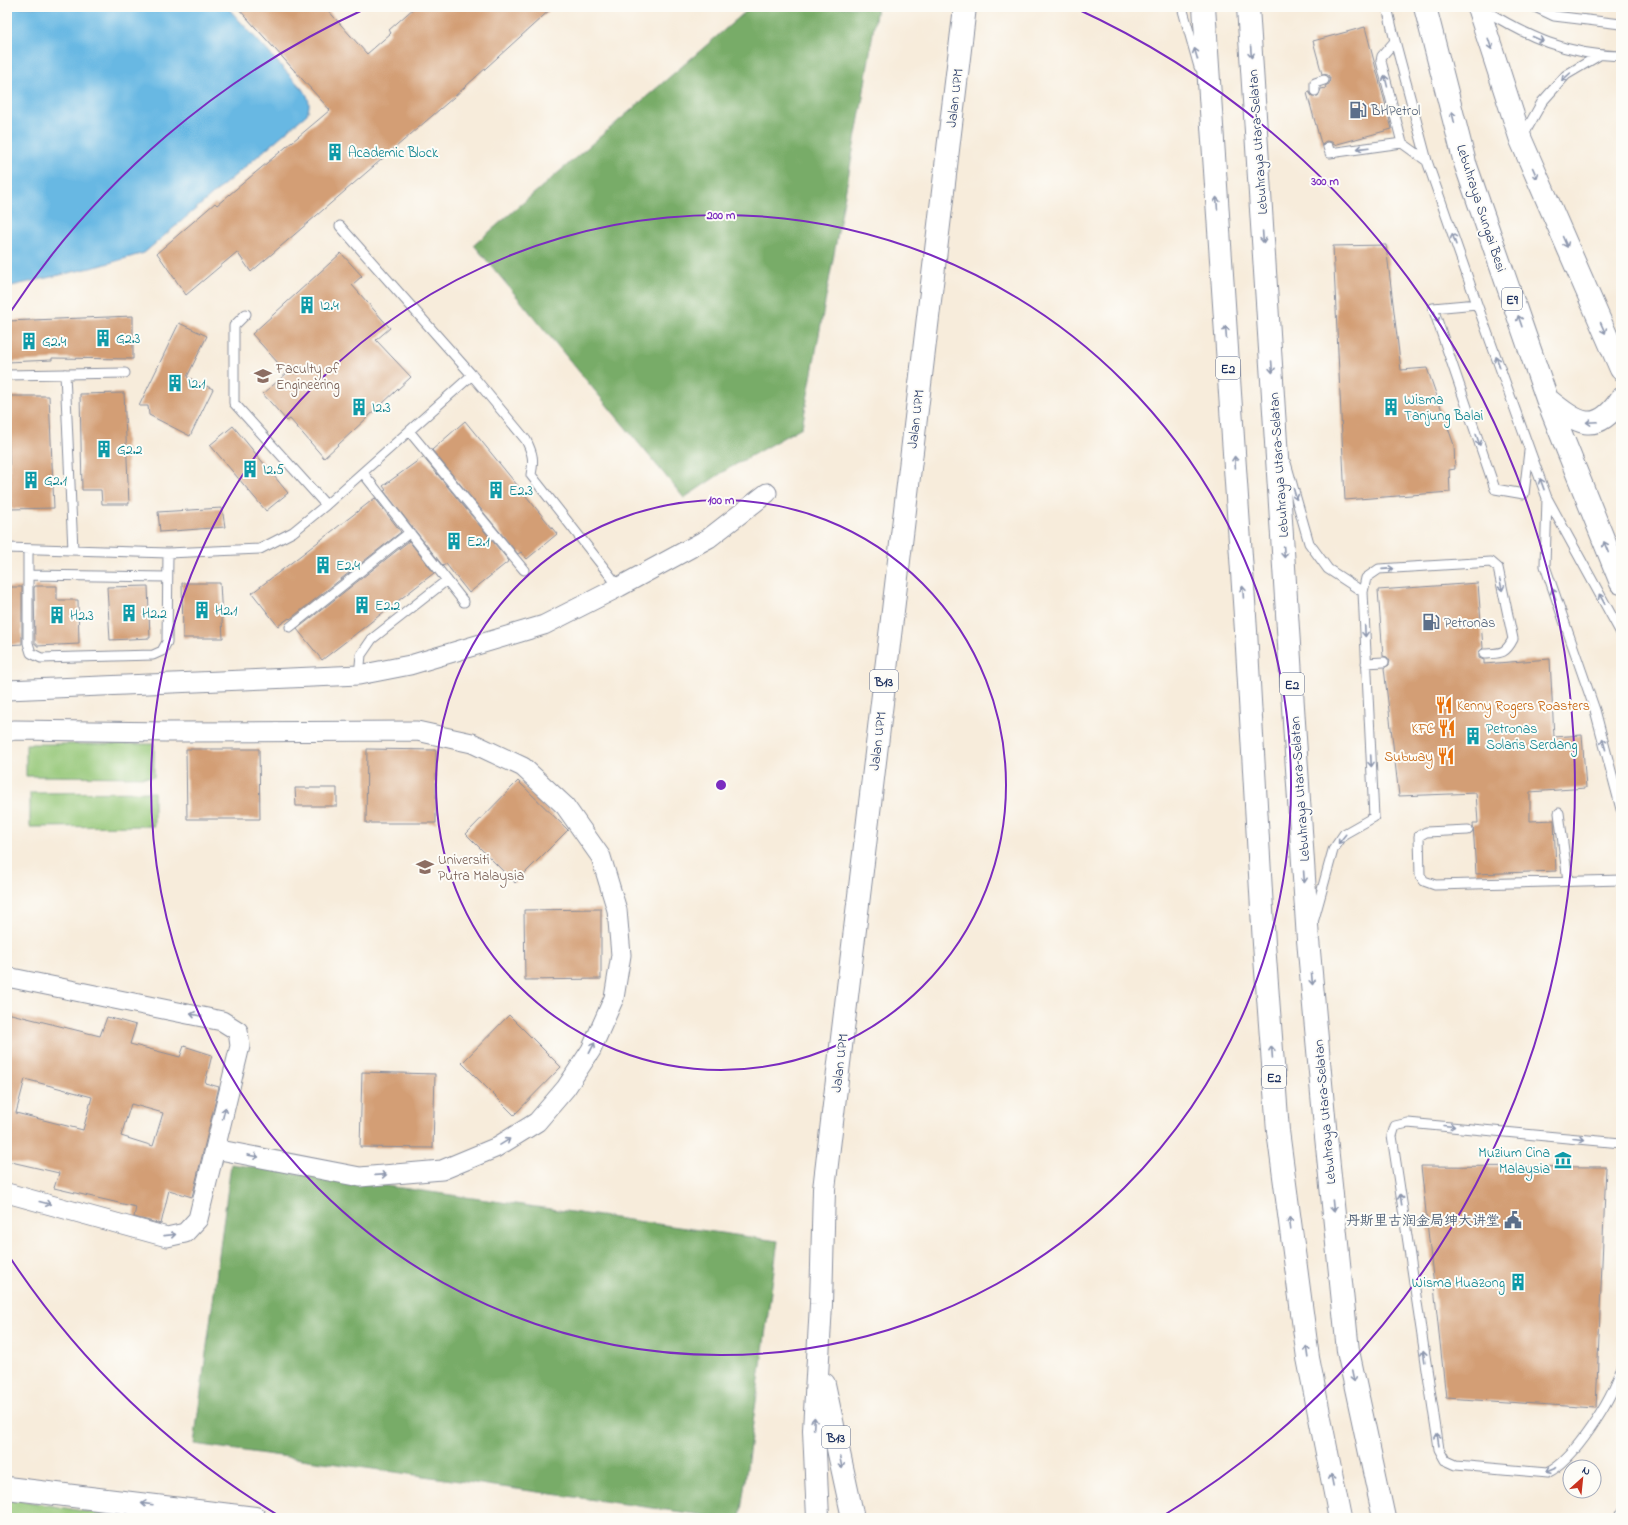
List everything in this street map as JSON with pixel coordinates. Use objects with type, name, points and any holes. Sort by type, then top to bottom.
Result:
[{"type":"main road","name":"Jalan UPM","points":[[818,1518],[814,1430],[824,1189],[965,7]]},
{"type":"main road","name":"E2","points":[[1204,7],[1246,631],[1264,944],[1278,1131],[1308,1358],[1340,1518]]},
{"type":"main road","name":"Lebuhraya Utara–Selatan","points":[[1248,7],[1308,940],[1348,1351],[1384,1518]]},
{"type":"main road","name":"Lebuhraya Sungai Besi","points":[[1426,7],[1465,163],[1547,399],[1621,583]]},
{"type":"main road","points":[[1479,7],[1521,140],[1621,370]]},
{"type":"main road","points":[[1547,399],[1570,418],[1587,423],[1601,421],[1613,411],[1621,400]]},
{"type":"main road","name":"Jalan UPM","points":[[818,1357],[853,1518]]},
{"type":"main road","points":[[7,1488],[255,1518]]},
{"type":"street","points":[[7,690],[359,675],[410,665],[544,625],[708,538],[767,493]]},
{"type":"street","points":[[7,732],[14,730],[168,732],[416,731],[472,743],[523,767],[565,806],[601,857],[617,910],[621,955],[614,998],[591,1050],[566,1088],[537,1122],[495,1148],[442,1170],[360,1176],[215,1149]]},
{"type":"street","points":[[7,977],[222,1021],[238,1031],[240,1046],[198,1219],[185,1233],[167,1237],[7,1193]]},
{"type":"lane","points":[[1182,7],[1210,105]]},
{"type":"lane","points":[[1387,7],[1427,161],[1529,450],[1547,498],[1621,633]]},
{"type":"lane","points":[[1479,7],[1512,28],[1555,46],[1598,56],[1621,56]]},
{"type":"lane","points":[[1535,7],[1554,16],[1621,24]]},
{"type":"lane","points":[[1395,41],[1378,62],[1402,143],[1427,161]]},
{"type":"lane","points":[[1521,140],[1542,102],[1566,75],[1598,56]]},
{"type":"lane","points":[[1315,91],[1315,83],[1324,80]]},
{"type":"lane","points":[[1328,146],[1330,153],[1402,143]]},
{"type":"lane","points":[[340,226],[472,375],[526,440],[532,451],[534,462],[531,475],[619,586]]},
{"type":"lane","points":[[1477,304],[1433,308],[1495,489],[1524,494],[1529,450]]},
{"type":"lane","points":[[246,314],[234,326],[234,403],[326,505]]},
{"type":"lane","points":[[7,375],[125,373]]},
{"type":"lane","points":[[65,374],[73,550]]},
{"type":"lane","points":[[7,548],[28,550],[168,552],[260,549],[293,532],[326,505],[472,375]]},
{"type":"lane","points":[[1276,429],[1309,543],[1328,569],[1363,592]]},
{"type":"lane","points":[[409,431],[524,570]]},
{"type":"lane","points":[[363,472],[464,602]]},
{"type":"lane","points":[[1547,498],[1545,566],[1595,710],[1621,809]]},
{"type":"lane","points":[[290,628],[409,533]]},
{"type":"lane","points":[[28,550],[28,643],[31,653],[41,658],[153,655],[162,651],[167,642],[168,552]]},
{"type":"lane","points":[[1308,940],[1333,850],[1344,834],[1374,817],[1363,592],[1366,578],[1379,569],[1491,562],[1498,568],[1512,639],[1508,648],[1500,653],[1484,654]]},
{"type":"lane","points":[[29,575],[167,578]]},
{"type":"lane","points":[[359,675],[361,655],[372,638],[447,580]]},
{"type":"lane","points":[[1366,663],[1384,662]]},
{"type":"lane","points":[[1559,813],[1568,881]]},
{"type":"lane","points":[[1468,830],[1426,832],[1419,836],[1420,875],[1424,881],[1434,885],[1621,880]]},
{"type":"lane","points":[[1621,1143],[1408,1123],[1395,1126],[1392,1136],[1430,1395],[1439,1449],[1445,1460],[1456,1465],[1547,1473],[1557,1468],[1566,1460],[1596,1421],[1621,1371]]},
{"type":"lane","points":[[1617,1518],[1621,1509]]},
{"type":"green space","points":[[751,7],[877,7],[863,97],[802,427],[726,470],[684,498],[474,245]]},
{"type":"green space","points":[[26,744],[154,744],[154,777],[26,776]]},
{"type":"green space","points":[[154,792],[154,826],[30,827],[30,793]]},
{"type":"green space","points":[[231,1164],[778,1241],[740,1518],[724,1518],[194,1444]]},
{"type":"green space","points":[[7,1498],[124,1518],[7,1518]]},
{"type":"water","points":[[7,7],[227,7],[305,92],[309,103],[307,114],[144,253],[99,266],[7,287]]},
{"type":"building","name":"Academic Block","points":[[237,7],[325,7],[367,54],[391,33],[389,30],[415,7],[553,7],[454,97],[251,272],[237,252],[186,295],[157,253],[215,203],[217,205],[330,110]]},
{"type":"building","points":[[1365,27],[1392,129],[1334,145],[1332,142],[1326,141],[1323,143],[1322,147],[1307,93],[1309,92],[1312,96],[1318,96],[1321,89],[1326,88],[1325,86],[1329,84],[1330,78],[1328,75],[1322,74],[1313,41]]},
{"type":"building","name":"Wisma Tanjung Balai","points":[[1386,245],[1401,370],[1427,368],[1454,445],[1455,469],[1449,470],[1450,492],[1345,500],[1333,246]]},
{"type":"building","points":[[341,253],[362,276],[352,285],[390,328],[376,340],[411,377],[324,458],[290,419],[287,421],[263,394],[287,373],[252,334]]},
{"type":"building","points":[[133,316],[133,359],[52,358],[52,360],[7,362],[7,321]]},
{"type":"building","name":"I2.1","points":[[179,323],[207,336],[187,377],[213,389],[190,436],[149,415],[148,406],[139,406]]},
{"type":"building","name":"G2.2","points":[[124,393],[129,504],[102,504],[101,490],[82,490],[80,394]]},
{"type":"building","name":"G2.1","points":[[7,396],[49,396],[54,508],[11,509]]},
{"type":"building","name":"E2.3","points":[[465,421],[557,534],[527,559],[521,552],[518,554],[432,450]]},
{"type":"building","name":"I2.5","points":[[233,426],[288,493],[266,511],[210,445]]},
{"type":"building","name":"E2.1","points":[[423,457],[509,561],[469,593],[446,564],[443,566],[384,491],[386,490],[383,486]]},
{"type":"building","name":"E2.4","points":[[375,498],[401,532],[290,619],[289,618],[278,626],[252,593]]},
{"type":"building","points":[[222,508],[225,527],[160,532],[158,512]]},
{"type":"building","name":"E2.2","points":[[409,541],[434,573],[322,660],[297,629]]},
{"type":"building","name":"H2.1","points":[[182,583],[220,583],[223,638],[183,638]]},
{"type":"building","name":"Petronas Solaris Serdang","points":[[1478,583],[1483,648],[1479,652],[1479,658],[1484,660],[1484,664],[1550,659],[1554,737],[1582,735],[1586,788],[1530,792],[1530,821],[1554,820],[1556,871],[1476,874],[1473,823],[1478,823],[1476,793],[1399,796],[1384,668],[1389,665],[1390,661],[1387,657],[1383,656],[1378,590]]},
{"type":"building","name":"H2.3","points":[[35,586],[57,586],[57,600],[78,600],[79,644],[37,646],[37,644],[35,644]]},
{"type":"building","name":"H2.2","points":[[148,586],[150,638],[110,640],[107,587]]},
{"type":"building","points":[[7,587],[22,587],[22,644],[7,645]]},
{"type":"building","points":[[186,749],[259,749],[260,819],[187,819]]},
{"type":"building","points":[[367,749],[436,750],[436,823],[366,823]]},
{"type":"building","points":[[518,781],[568,830],[515,883],[466,834]]},
{"type":"building","points":[[295,788],[337,788],[337,806],[296,806]]},
{"type":"building","points":[[601,909],[601,979],[525,980],[524,910]]},
{"type":"building","points":[[7,1013],[100,1036],[107,1017],[136,1025],[130,1044],[180,1057],[184,1046],[212,1055],[205,1083],[219,1087],[192,1197],[169,1190],[161,1224],[134,1217],[136,1207],[54,1188],[59,1173],[7,1161]],"holes":[[[25,1079],[92,1097],[83,1130],[16,1113]],[[131,1104],[163,1113],[153,1146],[121,1136]]]},
{"type":"building","points":[[509,1015],[561,1067],[514,1115],[462,1063]]},
{"type":"building","points":[[362,1072],[435,1074],[433,1148],[360,1147]]},
{"type":"building","name":"Wisma Huazong","points":[[1421,1166],[1606,1167],[1596,1408],[1446,1398]]},
{"type":"place","name":"BHPetrol","points":[[1358,110]]},
{"type":"place","name":"Academic Block","points":[[335,152]]},
{"type":"place","name":"I2.4","points":[[307,305]]},
{"type":"place","name":"G2.3","points":[[103,338]]},
{"type":"place","name":"G2.4","points":[[29,341]]},
{"type":"place","name":"Faculty of Engineering","points":[[263,376]]},
{"type":"place","name":"I2.1","points":[[175,383]]},
{"type":"place","name":"I2.3","points":[[359,407]]},
{"type":"place","name":"Wisma Tanjung Balai","points":[[1391,407]]},
{"type":"place","name":"G2.2","points":[[104,449]]},
{"type":"place","name":"I2.5","points":[[250,469]]},
{"type":"place","name":"G2.1","points":[[31,480]]},
{"type":"place","name":"E2.3","points":[[496,490]]},
{"type":"place","name":"E2.1","points":[[454,541]]},
{"type":"place","name":"E2.4","points":[[323,565]]},
{"type":"place","name":"E2.2","points":[[362,605]]},
{"type":"place","name":"H2.1","points":[[202,610]]},
{"type":"place","name":"H2.2","points":[[129,613]]},
{"type":"place","name":"H2.3","points":[[57,615]]},
{"type":"place","name":"Petronas","points":[[1431,622]]},
{"type":"place","name":"Kenny Rogers Roasters","points":[[1444,705]]},
{"type":"place","name":"KFC","points":[[1447,728]]},
{"type":"place","name":"Petronas Solaris Serdang","points":[[1473,736]]},
{"type":"place","name":"Subway","points":[[1446,756]]},
{"type":"place","name":"Universiti Putra Malaysia","points":[[425,867]]},
{"type":"place","name":"Muzium Cina Malaysia","points":[[1563,1160]]},
{"type":"place","name":"丹斯里古润金局绅大讲堂","points":[[1513,1220]]},
{"type":"place","name":"Wisma Huazong","points":[[1518,1282]]}]
